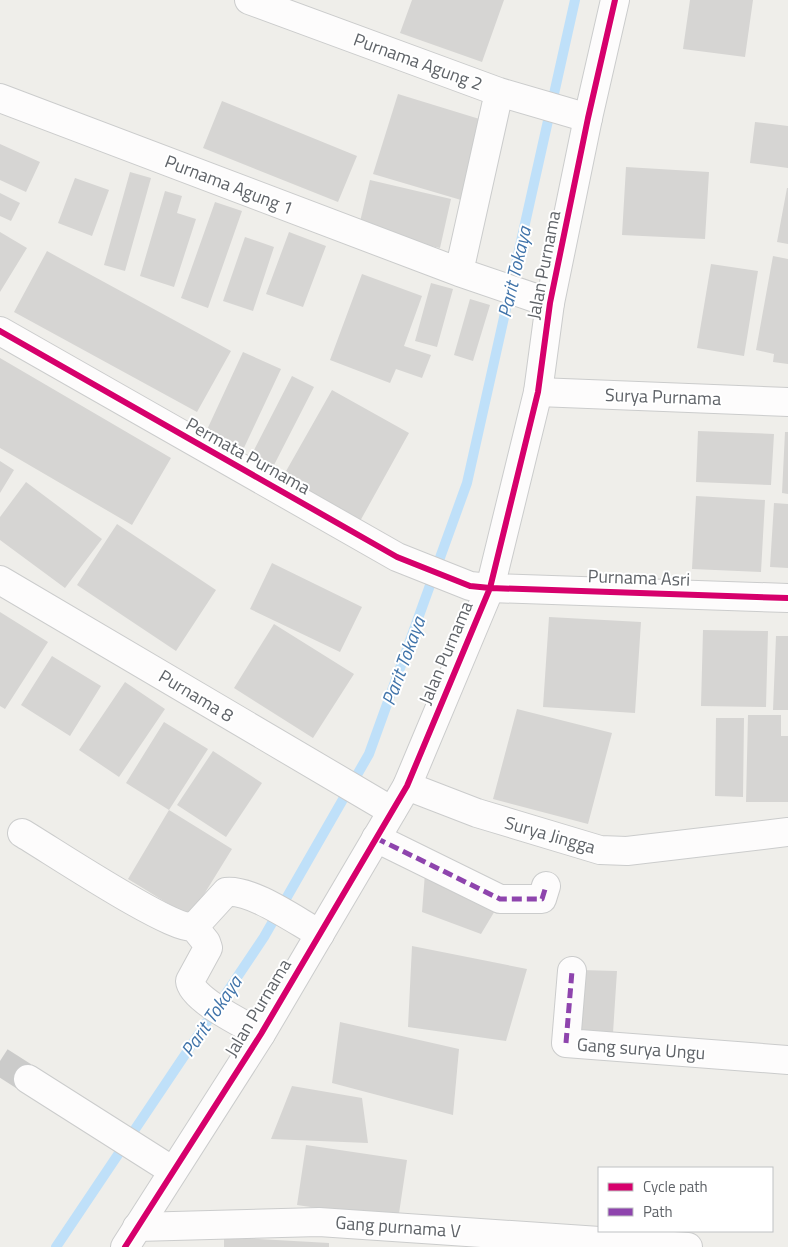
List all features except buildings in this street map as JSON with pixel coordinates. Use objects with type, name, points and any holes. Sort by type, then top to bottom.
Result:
[{"type":"street","name":"Purnama Agung 2","points":[[250,0],[509,95],[588,118]]},
{"type":"street","name":"Jalan Purnama","points":[[131,1237],[165,1166],[252,1030],[320,934],[376,838],[389,809],[408,786],[480,587],[538,392],[550,303],[588,118],[615,0]]},
{"type":"street","points":[[469,275],[509,95]]},
{"type":"street","name":"Purnama Agung 1","points":[[0,98],[469,275],[550,303]]},
{"type":"street","name":"Permata Purnama","points":[[0,331],[397,557],[480,587]]},
{"type":"street","name":"Surya Purnama","points":[[538,392],[788,402]]},
{"type":"street","name":"Purnama 8","points":[[0,580],[389,809]]},
{"type":"street","name":"Purnama Asri","points":[[480,587],[788,598]]},
{"type":"street","name":"Surya Jingga","points":[[408,786],[477,813],[600,850],[627,851],[788,832]]},
{"type":"street","points":[[22,833],[154,914],[185,927],[194,927],[226,892],[232,891],[249,895],[320,934]]},
{"type":"street","points":[[376,838],[500,899],[542,900],[546,886]]},
{"type":"street","points":[[194,927],[208,945],[190,981],[191,988],[202,999],[252,1030]]},
{"type":"street","name":"Gang surya Ungu","points":[[572,971],[566,1043],[788,1060]]},
{"type":"street","points":[[28,1079],[165,1166]]},
{"type":"street","name":"Gang purnama V","points":[[131,1237],[319,1222],[688,1247]]},
{"type":"waterway","name":"Parit Tokaya","points":[[56,1247],[264,937],[369,754],[467,483],[575,0]]},
{"type":"tunnel","points":[[0,1061],[28,1079]]},
{"type":"marked path","points":[[376,838],[500,899],[542,899],[546,886]]},
{"type":"marked path","points":[[566,1043],[572,971]]},
{"type":"cycle path","points":[[125,1247],[261,1034],[407,786],[490,588],[538,392],[550,303],[588,118],[615,0]]},
{"type":"cycle path","points":[[0,331],[397,557],[470,586],[788,598]]}]
